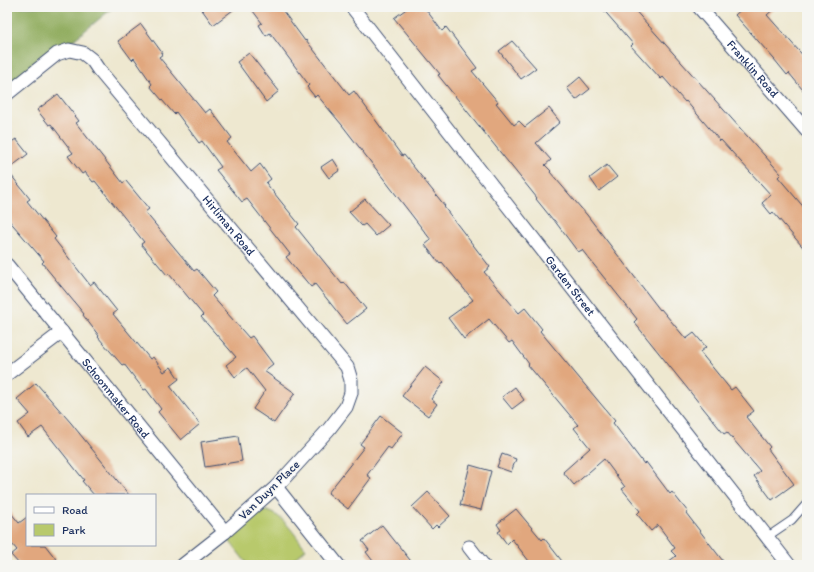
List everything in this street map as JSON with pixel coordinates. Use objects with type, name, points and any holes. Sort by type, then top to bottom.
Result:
[{"type":"street","name":"Garden Street","points":[[352,7],[789,565]]},
{"type":"street","name":"Franklin Road","points":[[699,7],[807,130]]},
{"type":"street","name":"Hirliman Road","points":[[7,94],[56,54],[68,50],[83,53],[92,60],[347,367],[351,380],[351,393],[346,407]]},
{"type":"street","name":"Schoonmaker Road","points":[[7,265],[225,532]]},
{"type":"street","points":[[7,374],[62,332]]},
{"type":"street","name":"Van Duyn Place","points":[[183,565],[225,532],[276,487],[329,429],[346,407]]},
{"type":"street","points":[[276,487],[338,565]]},
{"type":"street","points":[[469,547],[483,565]]},
{"type":"lane","points":[[767,537],[792,520],[807,503]]},
{"type":"green space","points":[[7,7],[114,7],[7,94]]},
{"type":"green space","points":[[267,511],[273,513],[284,521],[306,549],[286,565],[248,565],[227,538],[258,513]]},
{"type":"building","points":[[200,7],[237,7],[213,25]]},
{"type":"building","points":[[250,7],[280,7],[305,41],[306,40],[349,95],[354,91],[402,156],[404,155],[445,206],[444,207],[490,267],[484,272],[519,313],[525,308],[542,329],[540,331],[615,421],[613,423],[644,464],[646,462],[670,494],[672,492],[688,512],[686,513],[726,565],[664,565],[676,556],[671,551],[675,548],[658,525],[651,531],[637,514],[640,511],[622,489],[625,487],[604,459],[574,485],[563,472],[590,448],[574,428],[578,425],[528,365],[529,364],[512,341],[509,343],[489,319],[464,339],[448,318],[473,300],[442,262],[440,264],[425,245],[431,240],[342,125],[317,95],[315,97],[307,87],[309,85],[270,33],[266,36],[259,25],[262,23]]},
{"type":"building","points":[[409,7],[424,7],[442,31],[446,27],[477,68],[472,71],[498,102],[496,103],[514,125],[519,121],[525,127],[549,108],[560,122],[536,143],[551,160],[545,165],[587,215],[660,310],[661,309],[686,339],[694,333],[706,347],[700,352],[731,390],[735,387],[754,411],[746,417],[770,447],[768,449],[794,484],[772,500],[754,476],[760,471],[727,432],[724,434],[634,322],[637,319],[582,250],[578,252],[536,199],[537,198],[438,75],[440,74],[394,18]]},
{"type":"building","points":[[601,7],[632,7],[781,174],[778,177],[807,211],[807,252],[773,212],[771,214],[762,203],[771,195],[721,140],[720,141],[686,101],[685,102],[663,77],[661,79],[631,46],[633,44]]},
{"type":"building","points":[[744,7],[776,7],[767,15],[807,60],[807,95],[789,73],[787,75],[735,15]]},
{"type":"building","points":[[141,24],[163,54],[159,57],[205,113],[210,109],[232,138],[227,142],[251,172],[260,164],[271,179],[266,183],[299,224],[296,227],[342,284],[344,282],[366,309],[347,324],[315,284],[311,287],[286,257],[290,254],[247,199],[242,202],[216,170],[221,167],[202,141],[199,143],[176,112],[174,114],[150,86],[152,84],[134,58],[132,60],[118,41]]},
{"type":"building","points":[[512,41],[536,68],[521,79],[499,51]]},
{"type":"building","points":[[249,53],[279,91],[266,102],[237,62]]},
{"type":"building","points":[[580,77],[590,89],[576,100],[567,88]]},
{"type":"building","points":[[58,94],[79,121],[76,123],[123,183],[126,181],[149,209],[145,212],[194,271],[197,269],[216,292],[212,296],[249,338],[252,336],[273,364],[264,371],[295,393],[274,423],[253,409],[265,391],[247,368],[235,377],[226,365],[236,357],[201,317],[203,315],[169,274],[167,275],[141,244],[144,242],[95,181],[93,182],[85,172],[82,174],[68,156],[73,153],[51,124],[49,125],[37,110]]},
{"type":"building","points":[[16,139],[28,154],[7,170],[7,145]]},
{"type":"building","points":[[333,159],[340,170],[329,178],[321,167]]},
{"type":"building","points":[[607,165],[617,177],[599,191],[590,178]]},
{"type":"building","points":[[7,170],[30,199],[27,201],[56,237],[54,239],[90,285],[94,282],[117,311],[113,314],[150,359],[153,357],[164,372],[171,367],[179,379],[170,386],[200,424],[181,440],[158,412],[161,409],[146,389],[144,390],[124,364],[122,365],[98,337],[99,336],[83,315],[84,314],[42,263],[44,261],[7,218]]},
{"type":"building","points":[[365,199],[389,225],[376,236],[365,224],[362,226],[349,212]]},
{"type":"building","points":[[425,367],[444,382],[431,399],[437,404],[428,416],[402,396]]},
{"type":"building","points":[[36,383],[71,423],[128,494],[93,494],[82,481],[84,480],[42,427],[28,437],[18,423],[30,414],[17,399]]},
{"type":"building","points":[[515,387],[524,400],[512,409],[502,397]]},
{"type":"building","points":[[381,416],[403,433],[391,449],[388,447],[367,475],[371,478],[348,509],[328,493],[364,447],[360,444]]},
{"type":"building","points":[[238,436],[242,461],[205,467],[201,442]]},
{"type":"building","points":[[502,454],[516,459],[511,472],[497,467]]},
{"type":"building","points":[[470,465],[491,471],[481,510],[460,505]]},
{"type":"building","points":[[428,492],[450,516],[438,527],[436,525],[432,529],[412,507]]},
{"type":"building","points":[[7,508],[19,523],[26,518],[26,546],[46,546],[56,559],[48,565],[20,565],[11,555],[17,550],[7,538]]},
{"type":"building","points":[[516,509],[542,540],[544,538],[565,565],[532,565],[512,539],[507,544],[498,532],[501,530],[497,524]]},
{"type":"building","points":[[382,525],[414,565],[376,565],[366,552],[369,550],[362,541]]}]
